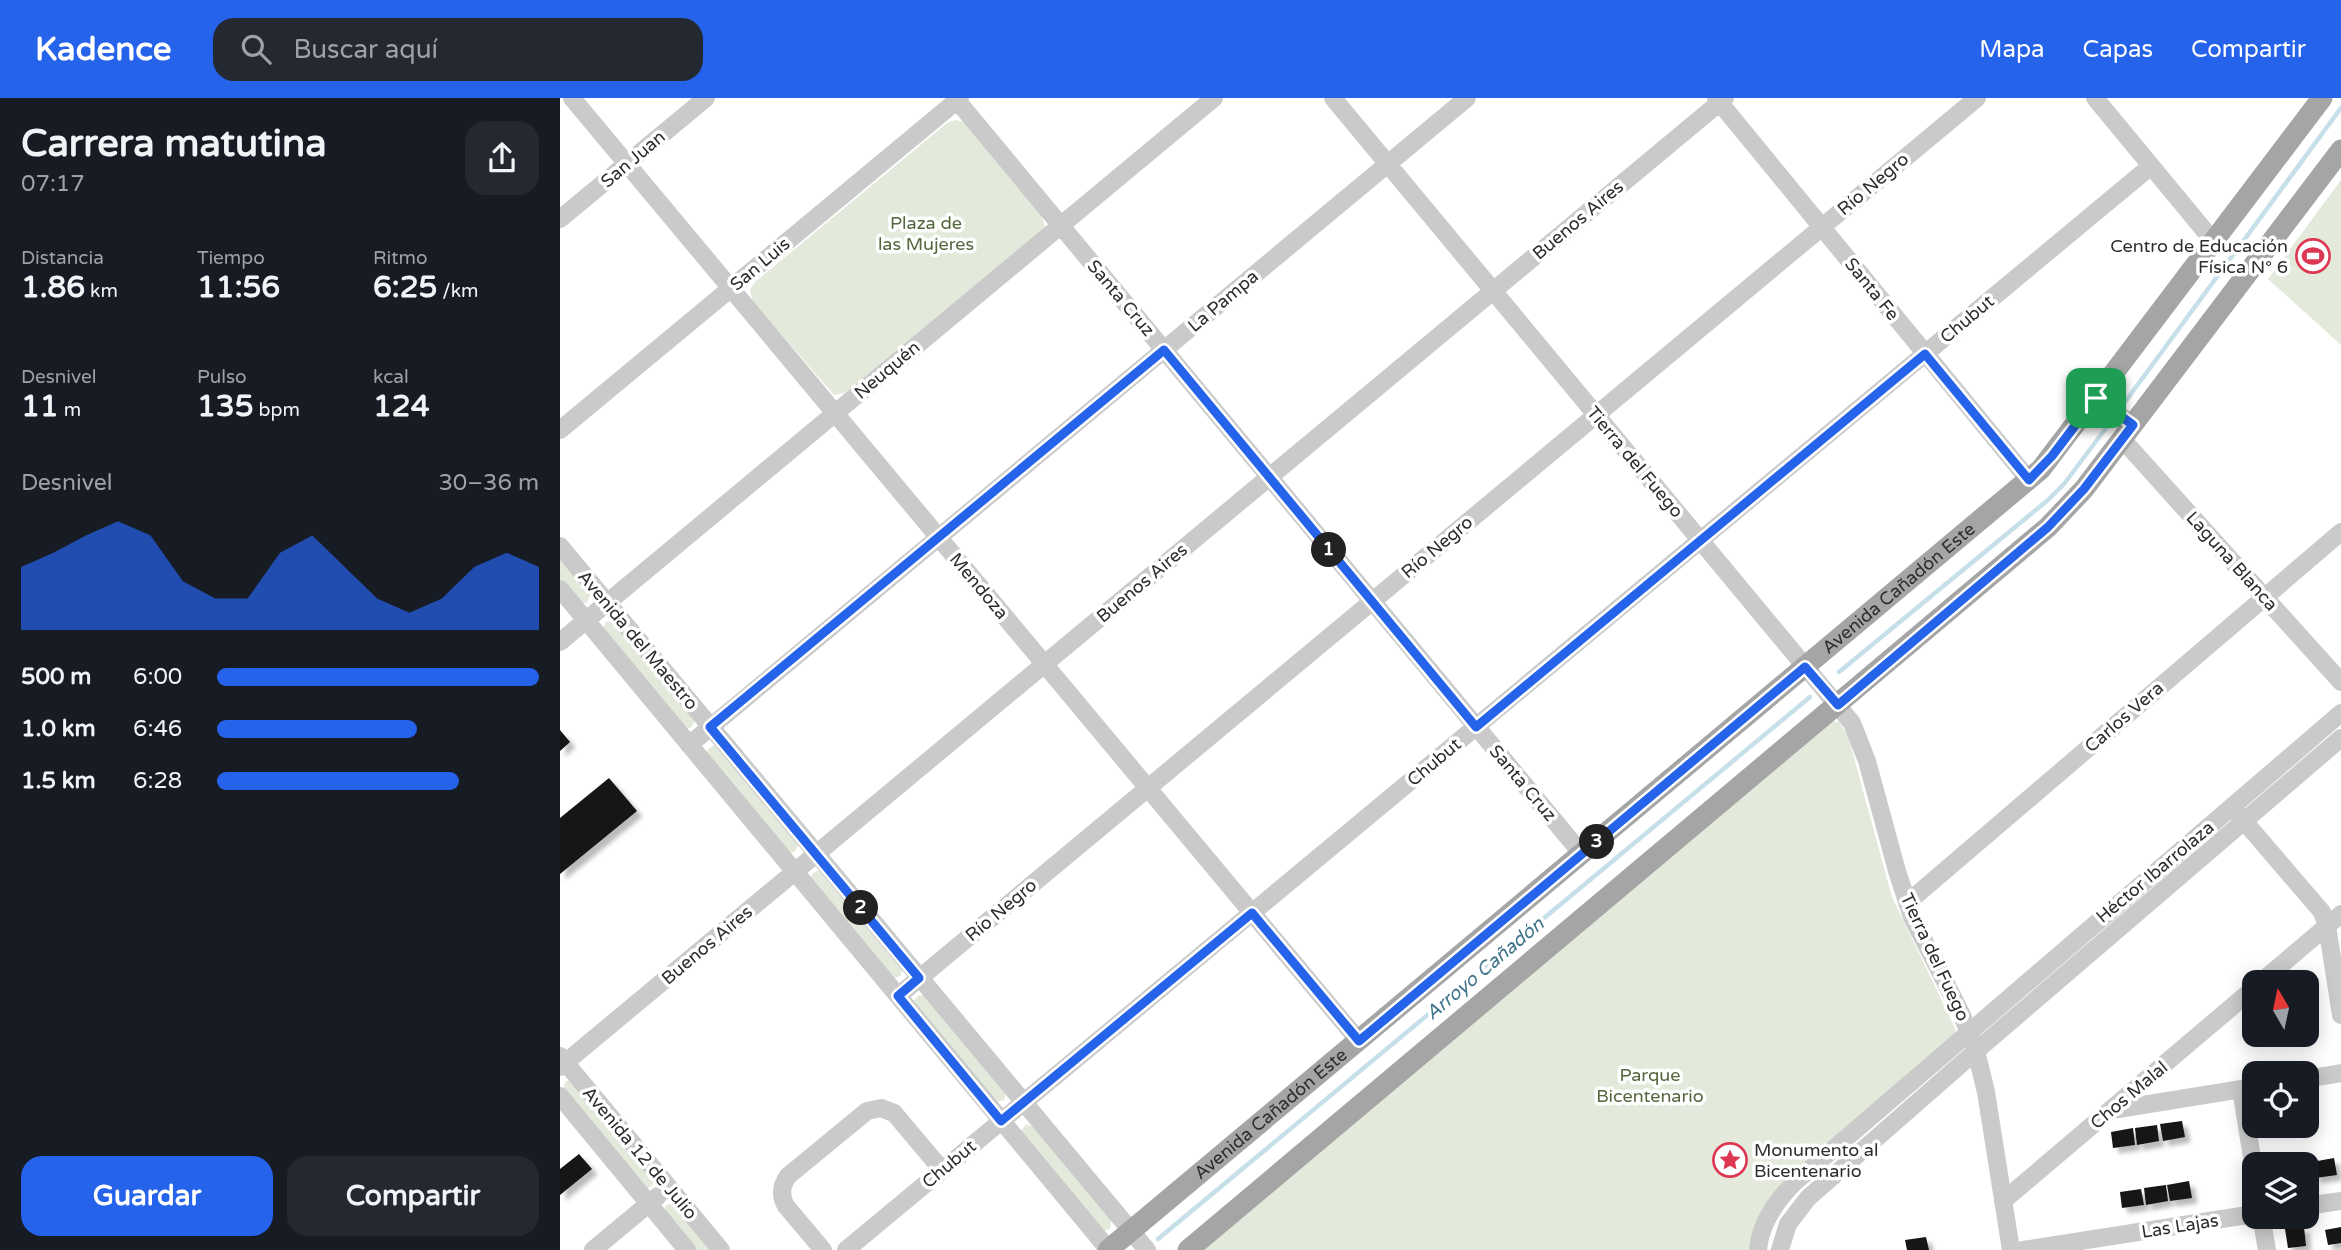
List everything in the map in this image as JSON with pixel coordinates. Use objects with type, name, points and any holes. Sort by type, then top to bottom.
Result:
[{"type":"main road","name":"Avenida Cañadón Este","points":[[1108,1250],[2029,480],[2052,456],[2322,98]]},
{"type":"main road","points":[[1188,1250],[2048,527],[2084,489],[2341,150]]},
{"type":"street","name":"Mendoza","points":[[572,98],[1359,1041]]},
{"type":"street","name":"San Juan","points":[[560,219],[706,98]]},
{"type":"street","name":"Neuquén","points":[[560,642],[1214,98]]},
{"type":"street","name":"Tierra del Fuego","points":[[1334,98],[1852,723],[1862,747],[1907,903],[1969,1030],[1976,1051],[1986,1092],[2011,1250]]},
{"type":"street","name":"La Pampa","points":[[689,745],[1466,98]]},
{"type":"street","name":"Río Negro","points":[[898,996],[1977,98]]},
{"type":"street","points":[[2095,98],[2214,242]]},
{"type":"street","name":"Santa Cruz","points":[[957,99],[1582,854]]},
{"type":"street","name":"San Luis","points":[[560,430],[957,99]]},
{"type":"street","name":"Santa Fe","points":[[1720,100],[2029,480]]},
{"type":"street","name":"Buenos Aires","points":[[562,1062],[795,872],[1720,100]]},
{"type":"street","name":"Chubut","points":[[846,1250],[2151,166]]},
{"type":"street","name":"Laguna Blanca","points":[[2096,398],[2128,432],[2264,597],[2341,682]]},
{"type":"street","name":"Carlos Vera","points":[[1907,903],[2341,532]]},
{"type":"street","name":"Avenida del Maestro","points":[[560,546],[1147,1250]]},
{"type":"street","name":"Avenida del Maestro","points":[[560,589],[1108,1250]]},
{"type":"street","name":"Héctor Ibarrolaza","points":[[1758,1250],[1764,1225],[1783,1194],[1969,1030],[2341,713]]},
{"type":"street","name":"Héctor Ibarrolaza","points":[[1780,1250],[1788,1224],[1808,1198],[2341,738]]},
{"type":"street","points":[[2231,806],[2318,907],[2327,926],[2341,1015]]},
{"type":"street","points":[[2275,970],[2341,914]]},
{"type":"street","name":"Chos Malal","points":[[2003,1201],[2242,998]]},
{"type":"street","name":"Avenida 12 de Julio","points":[[562,1062],[721,1250]]},
{"type":"street","points":[[2319,1077],[2341,1073]]},
{"type":"street","points":[[2111,1110],[2242,1089]]},
{"type":"street","name":"Avenida 12 de Julio","points":[[560,1096],[687,1250]]},
{"type":"street","points":[[823,1250],[786,1206],[782,1199],[783,1187],[788,1177],[867,1111],[881,1108],[894,1114],[942,1170]]},
{"type":"street","points":[[593,1250],[669,1187]]},
{"type":"street","points":[[2319,1204],[2341,1201]]},
{"type":"street","name":"Las Lajas","points":[[2023,1250],[2242,1216]]},
{"type":"street","points":[[2263,1229],[2267,1250]]},
{"type":"green space","name":"Plaza de las Mujeres","points":[[956,120],[964,122],[1041,215],[1045,226],[845,393],[834,395],[753,302],[750,290],[755,282],[947,123]]},
{"type":"green space","name":"Centro de Educación Física N° 6","points":[[2341,180],[2341,345],[2268,279]]},
{"type":"green space","points":[[560,557],[590,595],[587,603],[579,602],[560,579]]},
{"type":"green space","points":[[613,621],[695,720],[691,728],[687,728],[603,629],[606,622]]},
{"type":"green space","name":"Parque Bicentenario","points":[[1831,721],[1839,722],[1848,735],[1892,897],[1956,1030],[1955,1034],[1796,1171],[1752,1250],[1198,1250]]},
{"type":"green space","points":[[714,745],[798,845],[795,852],[790,853],[707,753]]},
{"type":"green space","points":[[818,870],[902,970],[901,976],[893,978],[811,878]]},
{"type":"green space","points":[[919,995],[924,996],[1006,1094],[1004,1100],[996,1102],[915,1005],[914,1000]]},
{"type":"green space","points":[[571,1080],[655,1181],[651,1187],[647,1188],[563,1088],[566,1081]]},
{"type":"green space","points":[[1026,1124],[1034,1127],[1111,1220],[1110,1229],[1104,1231],[1021,1131]]},
{"type":"green space","points":[[671,1203],[714,1250],[696,1250],[665,1213],[665,1206]]},
{"type":"building","points":[[560,730],[570,742],[560,751]]},
{"type":"building","points":[[609,778],[637,811],[560,874],[560,818]]},
{"type":"building","points":[[2182,1121],[2185,1137],[2163,1141],[2160,1124]]},
{"type":"building","points":[[2157,1125],[2159,1141],[2137,1145],[2135,1128]]},
{"type":"building","points":[[2133,1128],[2135,1145],[2113,1148],[2111,1132]]},
{"type":"building","points":[[579,1154],[592,1169],[560,1195],[560,1169]]},
{"type":"building","points":[[2334,1158],[2337,1175],[2319,1177],[2319,1161]]},
{"type":"building","points":[[2189,1181],[2192,1198],[2170,1201],[2167,1185]]},
{"type":"building","points":[[2166,1185],[2168,1201],[2146,1205],[2144,1188]]},
{"type":"building","points":[[2141,1189],[2144,1205],[2122,1208],[2120,1192]]},
{"type":"building","points":[[2341,1227],[2341,1243],[2328,1245],[2325,1230]]},
{"type":"building","points":[[2285,1229],[2304,1229],[2306,1246],[2288,1248]]},
{"type":"building","points":[[1926,1237],[1929,1250],[1907,1250],[1905,1240]]},
{"type":"waterway","points":[[2125,402],[2341,108]]},
{"type":"waterway","points":[[1839,672],[2048,500],[2064,484],[2109,424]]},
{"type":"waterway","name":"Arroyo Cañadón","points":[[1158,1239],[1810,697]]},
{"type":"place","name":"Centro de Educación Física N° 6","points":[[2313,256]]},
{"type":"place","name":"Monumento al Bicentenario","points":[[1730,1160]]},
{"type":"route","points":[[1164,350],[1476,727],[1925,354],[2029,480],[2052,456],[2096,398],[2133,425],[2067,509],[2029,544],[1838,705],[1805,667],[1359,1041],[1252,913],[1001,1121],[898,996],[919,978],[710,727],[1164,350]]}]
